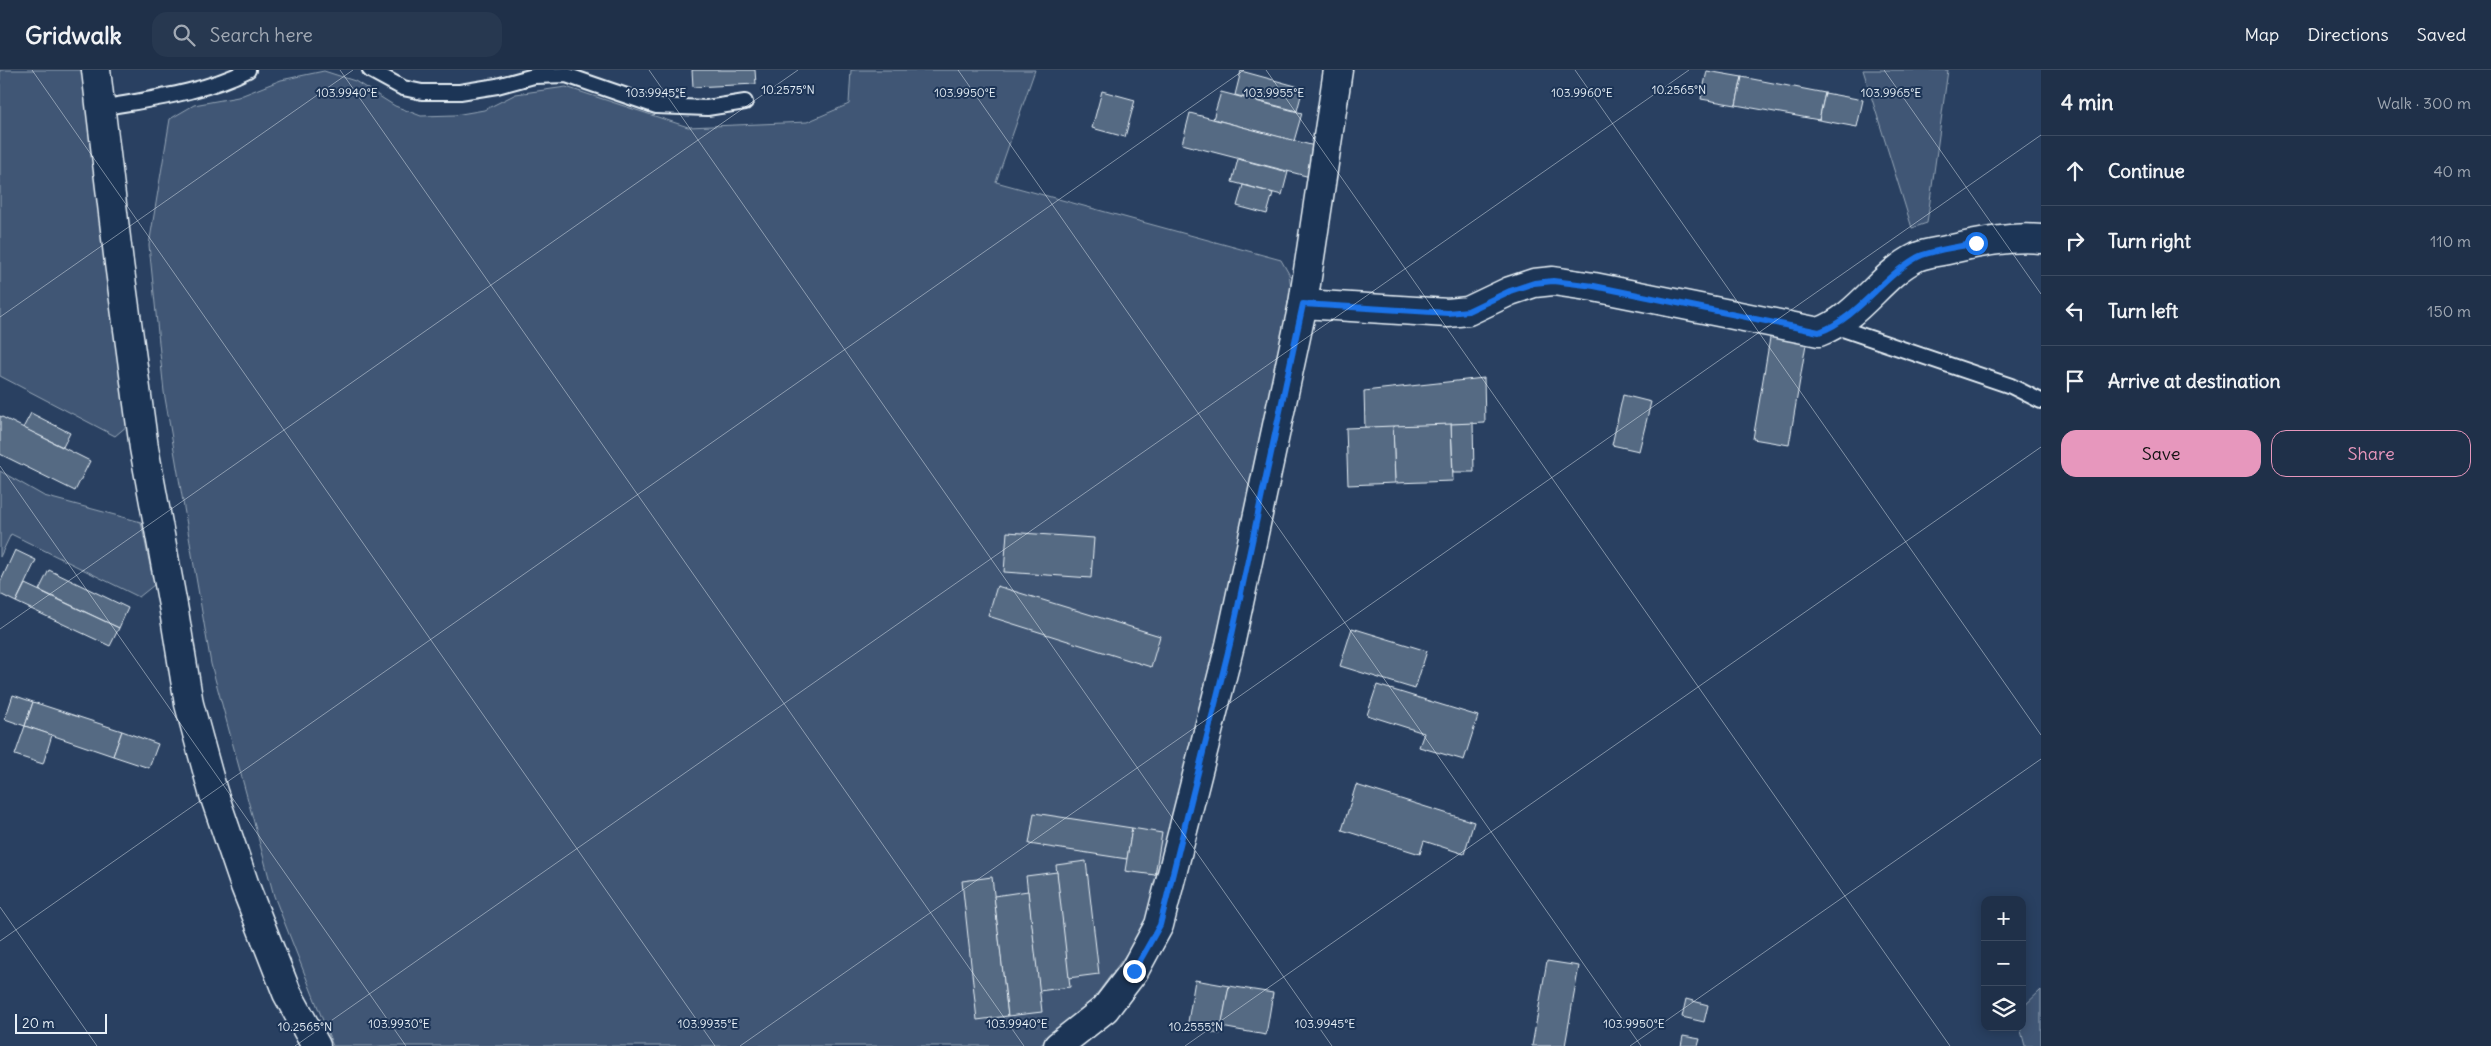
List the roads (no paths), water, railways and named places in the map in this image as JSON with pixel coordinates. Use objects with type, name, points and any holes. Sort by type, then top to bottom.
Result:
[{"type":"street","points":[[96,70],[118,263],[144,448],[189,704],[213,792],[245,886],[287,993],[316,1046]]},
{"type":"street","points":[[1058,1046],[1105,1009],[1134,971],[1160,925],[1230,644],[1303,304],[1338,70]]},
{"type":"street","points":[[1303,304],[1448,313],[1468,311],[1510,291],[1534,283],[1553,281],[1594,286],[1819,332],[1834,326],[1851,314],[1894,272],[1918,256],[1976,243],[2025,238],[2041,240]]},
{"type":"lane","points":[[101,108],[181,93],[236,76],[248,70]]},
{"type":"lane","points":[[370,70],[403,88],[422,92],[460,92],[497,86],[534,76],[566,75],[656,106],[707,108],[745,102]]},
{"type":"lane","points":[[1834,326],[2011,386],[2041,401]]}]
